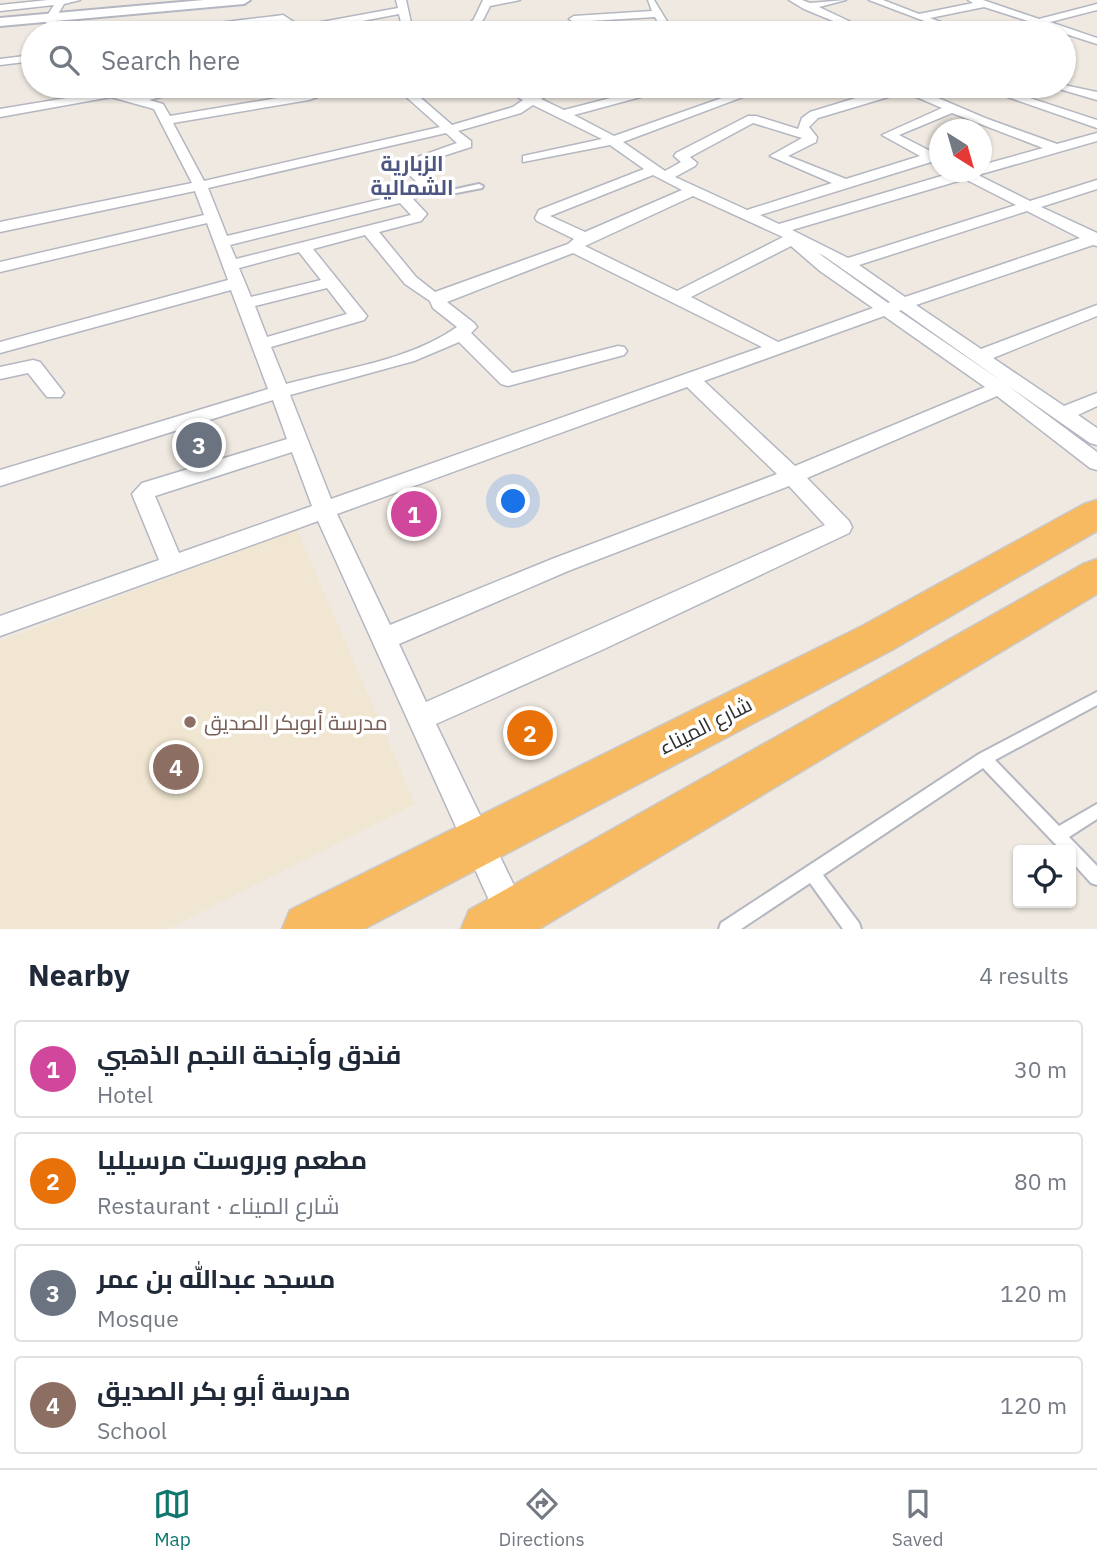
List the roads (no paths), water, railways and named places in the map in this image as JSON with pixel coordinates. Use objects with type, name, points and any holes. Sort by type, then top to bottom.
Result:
[{"type":"highway","name":"شارع الميناء","points":[[309,929],[476,841],[877,638],[1097,514]]},
{"type":"highway","points":[[507,925],[1097,575]]},
{"type":"street","points":[[0,8],[75,0]]},
{"type":"street","points":[[0,22],[239,0]]},
{"type":"street","points":[[477,21],[488,1],[515,0]]},
{"type":"street","points":[[650,0],[663,21]]},
{"type":"street","points":[[794,0],[839,21]]},
{"type":"street","points":[[807,7],[841,0]]},
{"type":"street","points":[[874,0],[930,21]]},
{"type":"street","points":[[1083,0],[1097,6]]},
{"type":"street","points":[[50,19],[61,1]]},
{"type":"street","points":[[918,17],[978,2],[1030,21]]},
{"type":"street","points":[[337,21],[403,5]]},
{"type":"street","points":[[1037,21],[1097,6]]},
{"type":"street","points":[[172,7],[178,21]]},
{"type":"street","points":[[574,19],[659,14]]},
{"type":"street","points":[[263,21],[283,18],[286,21]]},
{"type":"street","points":[[1076,35],[1097,41]]},
{"type":"street","points":[[0,62],[21,59]]},
{"type":"street","points":[[1077,91],[1090,82]]},
{"type":"street","points":[[1077,91],[1097,96]]},
{"type":"street","points":[[0,113],[86,98]]},
{"type":"street","points":[[129,98],[154,104],[166,120],[200,186],[324,509],[476,841],[507,925]]},
{"type":"street","points":[[139,100],[144,98]]},
{"type":"street","points":[[166,120],[297,98]]},
{"type":"street","points":[[222,242],[403,198],[428,188],[428,184],[404,166],[466,144],[413,98]]},
{"type":"street","points":[[528,98],[597,130],[659,173],[692,191],[794,239],[813,244],[847,264],[896,307],[1097,463]]},
{"type":"street","points":[[0,227],[200,186],[448,129],[517,110],[536,98]]},
{"type":"street","points":[[563,114],[624,98]]},
{"type":"street","points":[[528,159],[613,141],[733,98]]},
{"type":"street","points":[[811,137],[803,127],[814,115],[868,98]]},
{"type":"street","points":[[929,98],[1058,149]]},
{"type":"street","points":[[1018,98],[1097,124]]},
{"type":"street","points":[[929,156],[888,135],[953,108]]},
{"type":"street","points":[[776,349],[763,340],[676,298],[542,218],[544,213],[690,163],[681,156],[752,119],[811,137]]},
{"type":"street","points":[[992,166],[1097,136]]},
{"type":"street","points":[[811,137],[777,156],[778,159],[846,184]]},
{"type":"street","points":[[745,215],[929,161]]},
{"type":"street","points":[[776,230],[934,182]]},
{"type":"street","points":[[986,182],[1096,240]]},
{"type":"street","points":[[847,264],[1097,184]]},
{"type":"street","points":[[369,230],[428,298],[438,298],[580,242],[692,191]]},
{"type":"street","points":[[238,284],[303,247],[416,218],[420,214],[403,198]]},
{"type":"street","points":[[0,267],[212,218]]},
{"type":"street","points":[[676,298],[794,239]]},
{"type":"street","points":[[794,239],[804,253],[981,356],[1097,438]]},
{"type":"street","points":[[0,626],[776,349],[1096,240]]},
{"type":"street","points":[[261,344],[358,316],[329,283],[303,247]]},
{"type":"street","points":[[0,348],[238,284],[329,283]]},
{"type":"street","points":[[0,478],[279,392],[403,358],[461,334],[468,327],[439,304],[438,298]]},
{"type":"street","points":[[981,356],[1097,310]]},
{"type":"street","points":[[461,334],[508,380],[618,351]]},
{"type":"street","points":[[0,373],[33,366],[54,393]]},
{"type":"street","points":[[420,718],[596,641],[841,527],[792,476],[691,380]]},
{"type":"street","points":[[383,639],[560,565],[792,476],[999,388]]},
{"type":"street","points":[[1063,414],[1097,399]]},
{"type":"street","points":[[172,564],[143,494],[150,488],[299,443]]},
{"type":"lane","points":[[428,188],[456,191],[479,186]]},
{"type":"lane","points":[[727,929],[984,759],[1097,698]]},
{"type":"lane","points":[[984,759],[1097,877]]},
{"type":"lane","points":[[1057,836],[1097,811]]},
{"type":"lane","points":[[812,873],[853,929]]},
{"type":"place","name":"مسجد عبدالله بن عمر","points":[[199,445]]},
{"type":"place","name":"فندق وأجنحة النجم الذهبي","points":[[414,514]]},
{"type":"place","name":"مدرسة أبوبكر الصديق","points":[[190,722]]},
{"type":"place","name":"مطعم وبروست مرسيليا","points":[[530,733]]},
{"type":"place","name":"مدرسة أبو بكر الصديق","points":[[176,767]]},
{"type":"district","name":"الزبارية الشمالية","points":[[412,175]]}]
